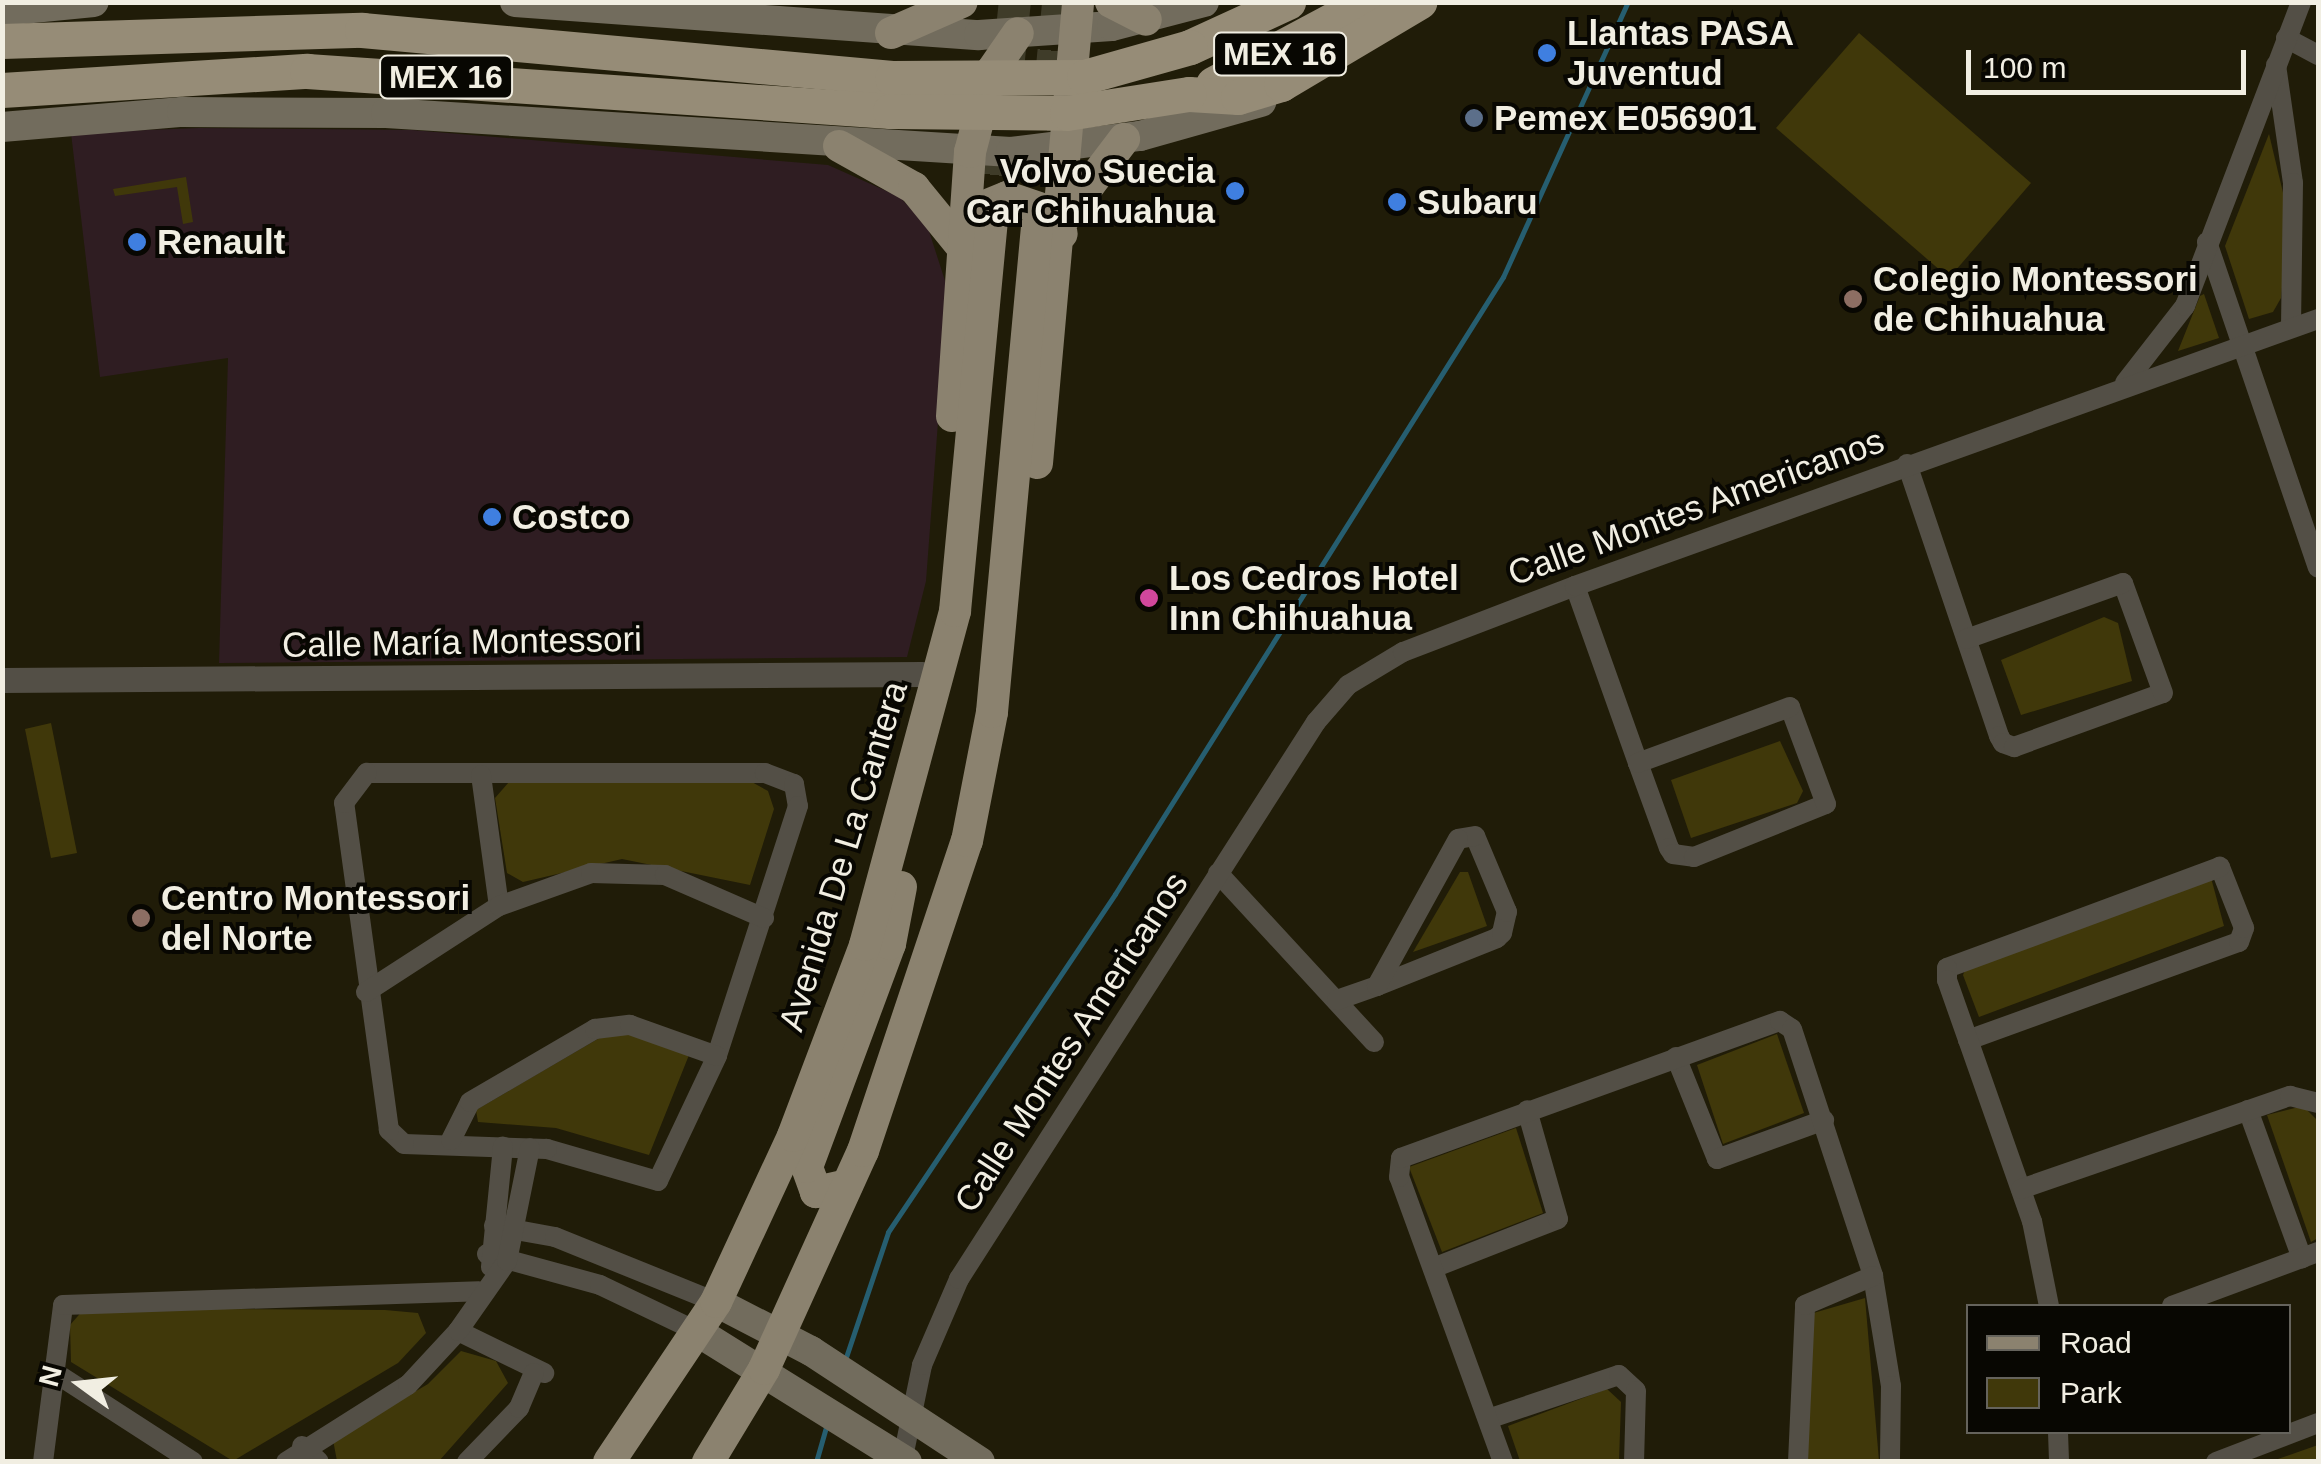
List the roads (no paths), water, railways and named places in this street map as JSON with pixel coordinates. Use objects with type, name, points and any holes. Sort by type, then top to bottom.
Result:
[{"type":"highway","points":[[175,30],[251,2]]},
{"type":"highway","name":"MEX 16","points":[[2,90],[306,71],[891,94],[1084,77],[1190,47],[1288,2]]},
{"type":"highway","name":"MEX 16","points":[[2,41],[175,30],[468,35],[891,94],[1067,112],[1189,94],[1298,46],[1366,2]]},
{"type":"highway","points":[[1189,94],[1238,97],[1281,84],[1419,2]]},
{"type":"main road","points":[[2,12],[94,2]]},
{"type":"main road","points":[[515,2],[644,9],[905,34],[1018,33],[1077,16],[1143,21]]},
{"type":"main road","points":[[905,34],[962,2]]},
{"type":"main road","points":[[1112,2],[1143,21]]},
{"type":"main road","points":[[1132,138],[1118,124],[1100,87],[1118,40],[1143,21],[1204,2]]},
{"type":"main road","points":[[2,128],[182,112],[386,112],[889,150],[1070,150],[1132,138],[1310,82],[1430,2]]},
{"type":"main road","points":[[708,1462],[778,1378],[782,1334],[848,1186],[945,920],[1022,591],[1054,227],[1070,150],[1077,16]]},
{"type":"main road","points":[[973,232],[970,152],[991,72],[1018,33]]},
{"type":"main road","points":[[889,150],[936,111],[936,69],[905,34]]},
{"type":"main road","points":[[1054,227],[1132,138]]},
{"type":"main road","points":[[839,146],[914,188],[973,232]]},
{"type":"main road","points":[[924,740],[922,674],[946,510],[974,210],[1007,197],[1045,210],[1054,227]]},
{"type":"main road","name":"Avenida De La Cantera","points":[[608,1462],[716,1302],[793,1136],[896,838],[955,611],[973,232]]},
{"type":"main road","points":[[848,1186],[816,1192],[807,1166],[890,944],[901,889],[896,838]]},
{"type":"main road","points":[[716,1302],[782,1334],[980,1462]]},
{"type":"main road","points":[[698,1332],[778,1378],[904,1461]]},
{"type":"street","name":"Calle Montes Americanos","points":[[904,1461],[908,1415],[959,1279],[1218,873],[1348,685],[1404,652],[1575,586],[2121,387],[2171,332],[2302,2]]},
{"type":"street","points":[[2286,38],[2318,55]]},
{"type":"street","points":[[2276,63],[2293,183],[2291,327]]},
{"type":"street","points":[[2207,242],[2241,347],[2311,517],[2318,568]]},
{"type":"street","points":[[2121,387],[2318,318]]},
{"type":"street","points":[[1907,464],[1966,639],[2009,747],[2164,693],[2122,583],[1966,639]]},
{"type":"street","points":[[1575,586],[1638,764],[1669,848],[1684,859],[1817,812],[1827,798],[1790,707],[1638,764]]},
{"type":"street","name":"Calle María Montessori","points":[[2,680],[922,674]]},
{"type":"street","points":[[367,773],[786,777],[798,806],[764,918],[717,1056],[658,1181],[530,1148],[451,1140],[417,1146],[389,1130],[366,992],[344,803],[350,784],[367,773]]},
{"type":"street","points":[[480,775],[499,906]]},
{"type":"street","points":[[1336,1000],[1376,986],[1502,932],[1507,912],[1475,836],[1458,839],[1376,986]]},
{"type":"street","points":[[1968,1040],[2239,942],[2244,928],[2220,867],[1955,961],[1947,980],[1968,1040],[2021,1189],[2049,1304]]},
{"type":"street","points":[[366,992],[499,906],[564,879],[641,870],[764,918]]},
{"type":"street","points":[[1218,873],[1374,1042]]},
{"type":"street","points":[[1503,1462],[1433,1268],[1401,1158],[1526,1110],[1785,1022],[1824,1120],[1874,1276],[1891,1386],[1890,1462]]},
{"type":"street","points":[[451,1140],[470,1102],[594,1029],[630,1025],[717,1056]]},
{"type":"street","points":[[1676,1057],[1717,1159],[1824,1120]]},
{"type":"street","points":[[2021,1189],[2298,1094],[2318,1103]]},
{"type":"street","points":[[1433,1268],[1558,1220],[1526,1110]]},
{"type":"street","points":[[2177,1304],[2310,1255],[2248,1110]]},
{"type":"street","points":[[496,1263],[494,1226],[503,1147]]},
{"type":"street","points":[[286,1462],[302,1446],[408,1385],[458,1331],[516,1230],[530,1148]]},
{"type":"street","points":[[494,1226],[595,1252],[716,1302]]},
{"type":"street","points":[[582,1280],[595,1252]]},
{"type":"street","points":[[496,1263],[582,1280],[698,1332]]},
{"type":"street","points":[[1798,1462],[1805,1305],[1874,1276]]},
{"type":"street","points":[[43,1462],[63,1305],[479,1291]]},
{"type":"street","points":[[458,1331],[539,1374],[518,1408],[466,1462]]},
{"type":"street","points":[[57,1374],[193,1462]]},
{"type":"street","points":[[1488,1420],[1619,1375],[1636,1391],[1634,1462]]},
{"type":"street","points":[[2291,1433],[2318,1423]]},
{"type":"street","points":[[2058,1434],[2058,1462]]},
{"type":"street","points":[[2216,1462],[2289,1434]]},
{"type":"street","points":[[302,1446],[319,1462]]},
{"type":"waterway","points":[[844,1363],[888,1232],[1115,894],[1503,277],[1628,2]]},
{"type":"waterway","points":[[816,1462],[826,1426]]},
{"type":"tunnel","points":[[992,223],[1015,2]]},
{"type":"tunnel","points":[[1037,226],[1058,2]]},
{"type":"place","name":"Llantas PASA Juventud","points":[[1547,53]]},
{"type":"place","name":"Pemex E056901","points":[[1474,118]]},
{"type":"place","name":"Volvo Suecia Car Chihuahua","points":[[1235,191]]},
{"type":"place","name":"Subaru","points":[[1397,202]]},
{"type":"place","name":"Renault","points":[[137,242]]},
{"type":"place","name":"Colegio Montessori de Chihuahua","points":[[1853,299]]},
{"type":"place","name":"Costco","points":[[492,517]]},
{"type":"place","name":"Los Cedros Hotel Inn Chihuahua","points":[[1149,598]]},
{"type":"place","name":"Centro Montessori del Norte","points":[[141,918]]}]
